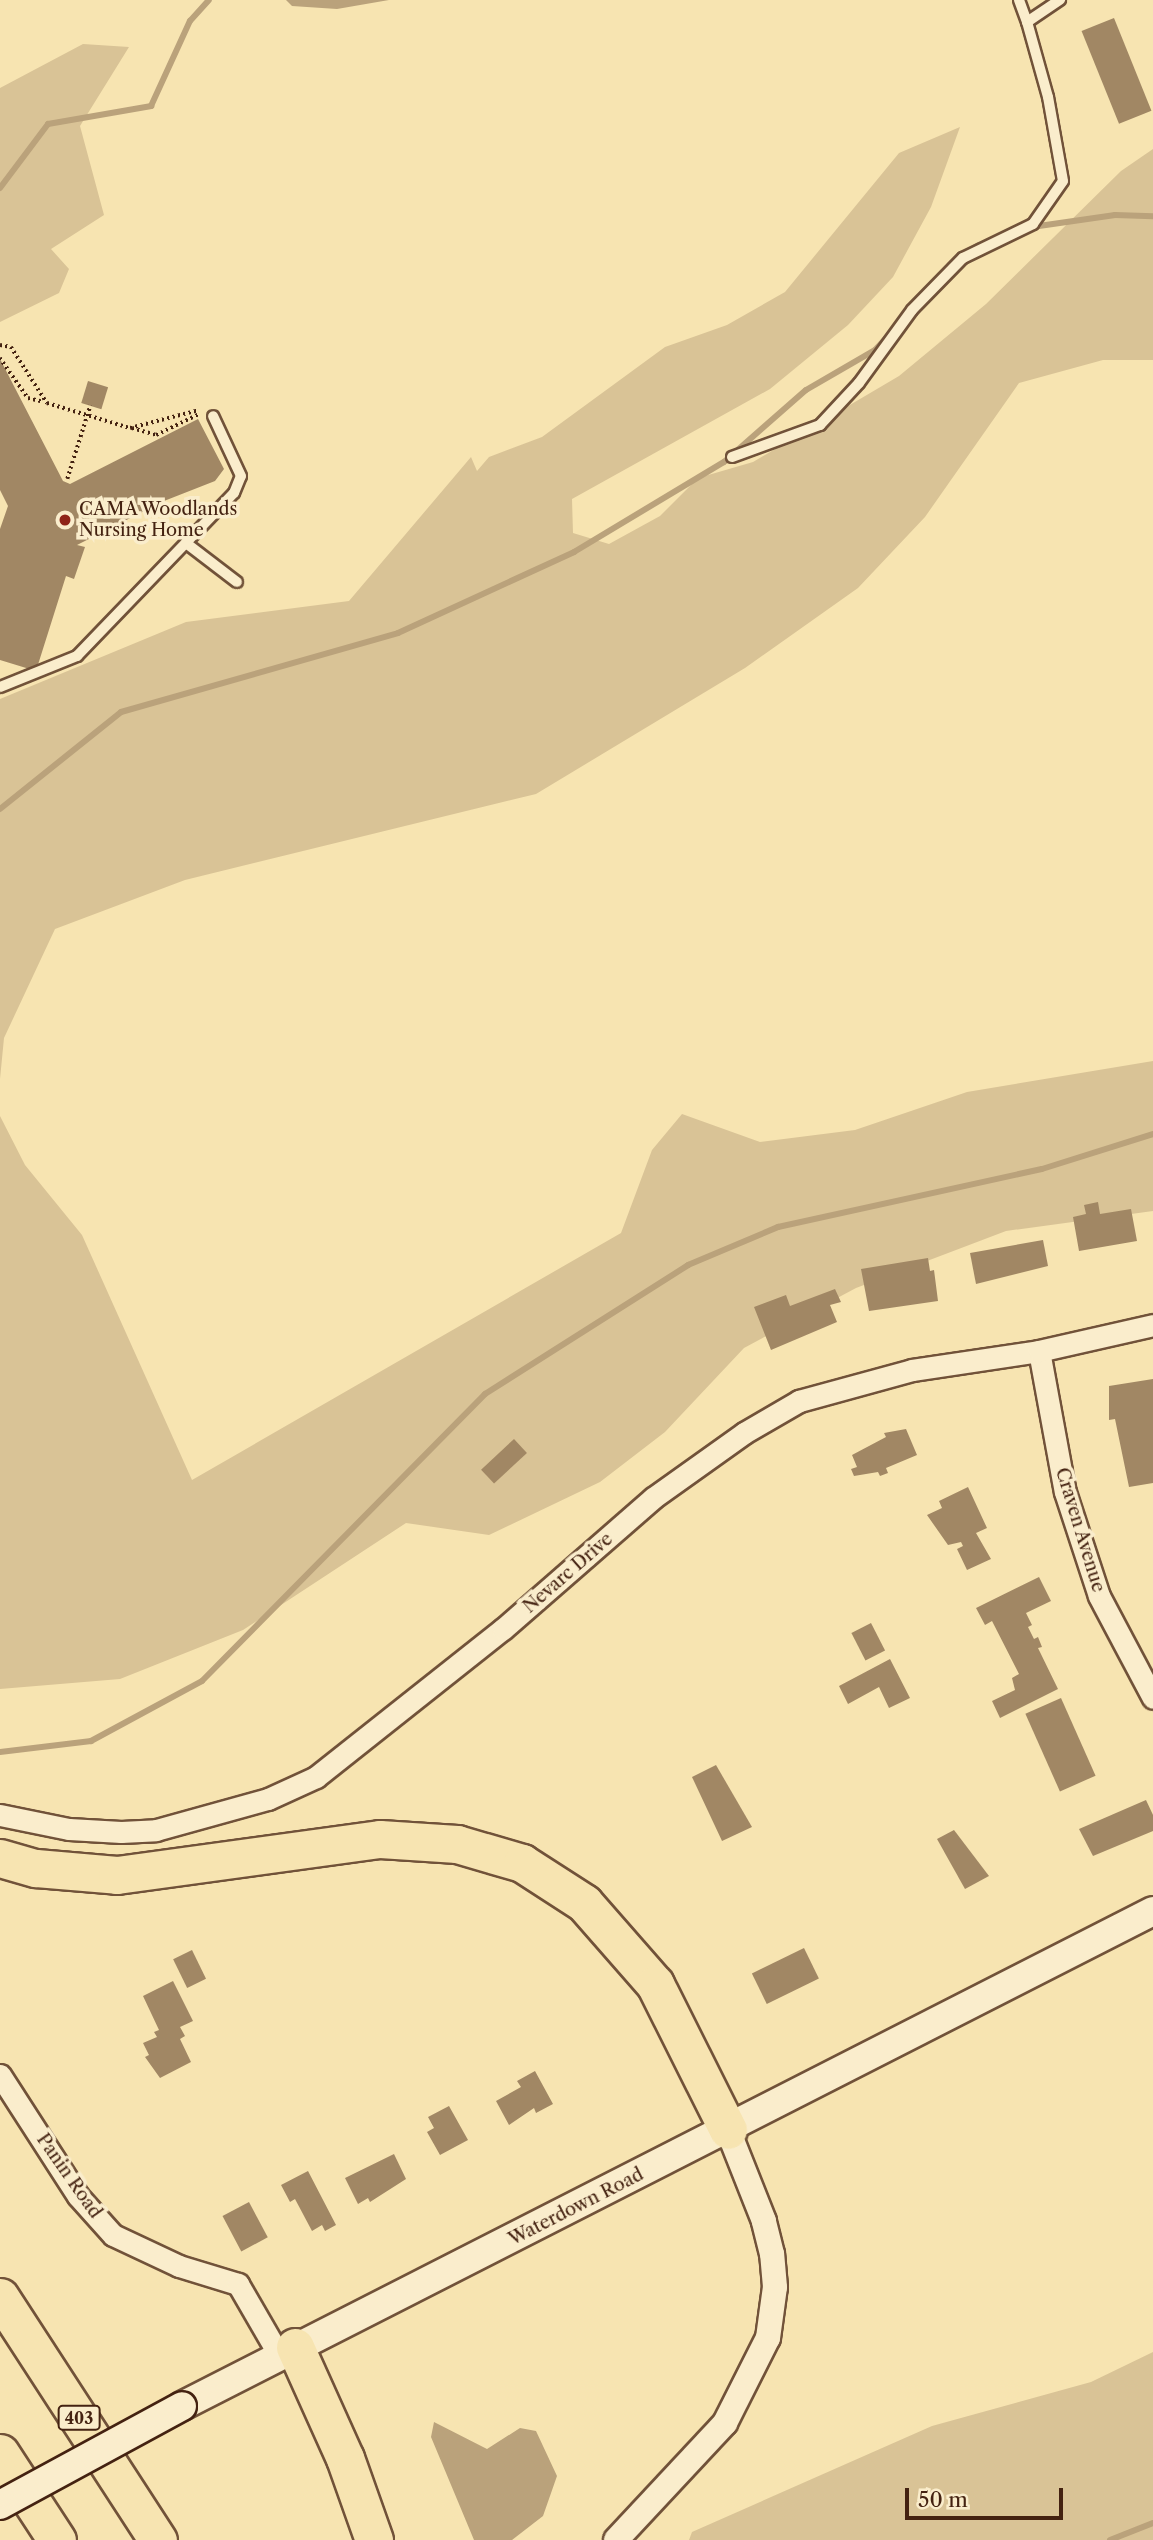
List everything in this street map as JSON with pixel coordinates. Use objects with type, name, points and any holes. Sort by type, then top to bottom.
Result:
[{"type":"highway","points":[[0,1858],[36,1868],[117,1875],[380,1839],[457,1844],[522,1863],[584,1903],[655,1984],[729,2130]]},
{"type":"highway","name":"403","points":[[0,2297],[158,2540]]},
{"type":"highway","points":[[287,2351],[345,2458],[374,2540]]},
{"type":"highway","points":[[0,2453],[57,2540]]},
{"type":"main road","name":"Waterdown Road","points":[[0,2505],[287,2351],[729,2130],[1153,1911]]},
{"type":"street","name":"Nevarc Drive","points":[[0,1815],[69,1829],[156,1830],[268,1799],[316,1777],[503,1629],[653,1498],[744,1433],[799,1401],[912,1370],[1039,1351],[1153,1325]]},
{"type":"street","name":"Craven Avenue","points":[[1039,1351],[1069,1505],[1099,1596],[1153,1698]]},
{"type":"street","name":"Panin Road","points":[[0,2075],[93,2214],[114,2235],[158,2258],[238,2284],[287,2351]]},
{"type":"street","points":[[616,2540],[725,2423],[768,2338],[775,2287],[772,2254],[764,2221],[729,2130]]},
{"type":"lane","points":[[732,457],[820,425],[963,258],[1033,225],[1063,181],[1048,97],[1019,0]]},
{"type":"lane","points":[[1027,22],[1060,0]]},
{"type":"lane","points":[[0,687],[77,656],[234,494],[241,476],[214,416]]},
{"type":"lane","points":[[186,543],[237,582]]},
{"type":"path","points":[[0,345],[11,347],[47,403]]},
{"type":"path","points":[[0,358],[27,398],[130,428],[156,435],[201,413]]},
{"type":"path","points":[[67,479],[90,406]]},
{"type":"path","points":[[130,428],[197,407],[207,421],[214,416]]},
{"type":"shaded area","points":[[286,0],[389,0],[337,9],[292,6]]},
{"type":"shaded area","points":[[83,44],[129,47],[80,126],[104,215],[51,249],[69,269],[59,293],[0,322],[0,88]]},
{"type":"shaded area","points":[[960,127],[931,207],[893,277],[848,325],[770,389],[572,499],[573,533],[609,544],[660,516],[698,478],[753,462],[899,376],[986,304],[1121,171],[1153,149],[1153,360],[1103,360],[1019,383],[925,517],[858,588],[745,668],[536,794],[185,880],[55,929],[4,1038],[0,1079],[0,699],[186,622],[349,601],[471,457],[477,471],[489,457],[542,437],[665,347],[727,325],[785,292],[899,153]]},
{"type":"shaded area","points":[[1153,1061],[1153,1211],[1006,1231],[856,1288],[744,1348],[665,1432],[600,1482],[489,1535],[406,1523],[243,1630],[120,1679],[0,1689],[0,1116],[25,1165],[82,1235],[192,1480],[621,1233],[652,1150],[682,1114],[760,1142],[855,1130],[967,1092]]},
{"type":"shaded area","points":[[1153,2352],[1153,2540],[689,2540],[692,2532],[932,2426],[1091,2382]]},
{"type":"shaded area","points":[[434,2422],[487,2449],[520,2428],[536,2431],[557,2476],[543,2516],[512,2540],[474,2540],[431,2437]]},
{"type":"building","points":[[1114,18],[1151,111],[1119,124],[1082,31]]},
{"type":"building","name":"CAMA Woodlands Nursing Home","points":[[0,359],[63,481],[70,484],[198,419],[224,469],[215,481],[164,501],[77,545],[85,547],[74,579],[66,576],[36,671],[0,660],[0,529],[8,506],[0,490]]},
{"type":"building","points":[[88,381],[108,387],[101,409],[81,403]]},
{"type":"building","points":[[1098,1202],[1100,1214],[1131,1209],[1137,1241],[1079,1251],[1073,1217],[1086,1214],[1084,1205]]},
{"type":"building","points":[[1043,1240],[1048,1266],[976,1284],[970,1253]]},
{"type":"building","points":[[928,1258],[930,1271],[934,1270],[938,1301],[869,1311],[861,1269]]},
{"type":"building","points":[[835,1289],[841,1302],[830,1305],[837,1322],[771,1350],[754,1307],[786,1295],[790,1306]]},
{"type":"building","points":[[1153,1379],[1153,1483],[1129,1487],[1115,1419],[1109,1420],[1109,1386]]},
{"type":"building","points":[[906,1429],[917,1455],[886,1468],[888,1473],[880,1476],[878,1472],[854,1476],[851,1469],[857,1467],[852,1455],[886,1437],[884,1433]]},
{"type":"building","points":[[514,1439],[527,1453],[494,1484],[481,1470]]},
{"type":"building","points":[[968,1487],[987,1528],[976,1533],[991,1559],[967,1570],[957,1549],[963,1546],[961,1542],[948,1545],[927,1515],[942,1508],[939,1501]]},
{"type":"building","points":[[1039,1577],[1051,1601],[1026,1613],[1032,1625],[1028,1627],[1034,1639],[1038,1637],[1042,1647],[1038,1648],[1058,1689],[1000,1718],[992,1701],[1015,1690],[1012,1678],[1019,1674],[992,1621],[985,1625],[976,1608]]},
{"type":"building","points":[[871,1623],[885,1651],[865,1661],[851,1633]]},
{"type":"building","points":[[890,1659],[910,1698],[889,1708],[879,1687],[848,1704],[839,1686]]},
{"type":"building","points":[[1061,1698],[1096,1776],[1060,1792],[1025,1714]]},
{"type":"building","points":[[716,1765],[752,1827],[722,1841],[692,1777]]},
{"type":"building","points":[[1146,1800],[1153,1815],[1153,1831],[1093,1856],[1079,1829]]},
{"type":"building","points":[[954,1830],[989,1876],[965,1889],[937,1839]]},
{"type":"building","points":[[804,1948],[819,1979],[767,2004],[752,1973]]},
{"type":"building","points":[[192,1950],[206,1979],[187,1988],[173,1959]]},
{"type":"building","points":[[173,1981],[193,2021],[180,2027],[185,2036],[180,2039],[191,2062],[160,2078],[145,2057],[149,2055],[143,2043],[157,2037],[154,2032],[159,2030],[143,1996]]},
{"type":"building","points":[[535,2071],[553,2104],[536,2113],[534,2108],[509,2125],[496,2101],[521,2087],[517,2081]]},
{"type":"building","points":[[449,2106],[468,2140],[440,2155],[427,2132],[434,2128],[428,2117]]},
{"type":"building","points":[[394,2154],[406,2179],[370,2202],[368,2198],[358,2204],[345,2178]]},
{"type":"building","points":[[308,2171],[336,2225],[325,2231],[322,2225],[312,2231],[295,2199],[290,2202],[281,2185]]},
{"type":"building","points":[[249,2202],[268,2237],[241,2251],[223,2216]]},
{"type":"waterway","points":[[0,188],[48,124],[151,106],[190,21],[209,0]]},
{"type":"waterway","points":[[1032,227],[1115,215],[1153,216]]},
{"type":"waterway","points":[[959,257],[979,245]]},
{"type":"waterway","points":[[0,809],[121,712],[398,633],[574,552],[724,462],[806,390],[875,350],[886,338]]},
{"type":"waterway","points":[[0,1752],[91,1741],[202,1681],[485,1394],[688,1265],[778,1227],[1042,1169],[1153,1134]]},
{"type":"waterway","points":[[1110,2540],[1153,2523]]},
{"type":"place","name":"CAMA Woodlands Nursing Home","points":[[65,520]]}]
